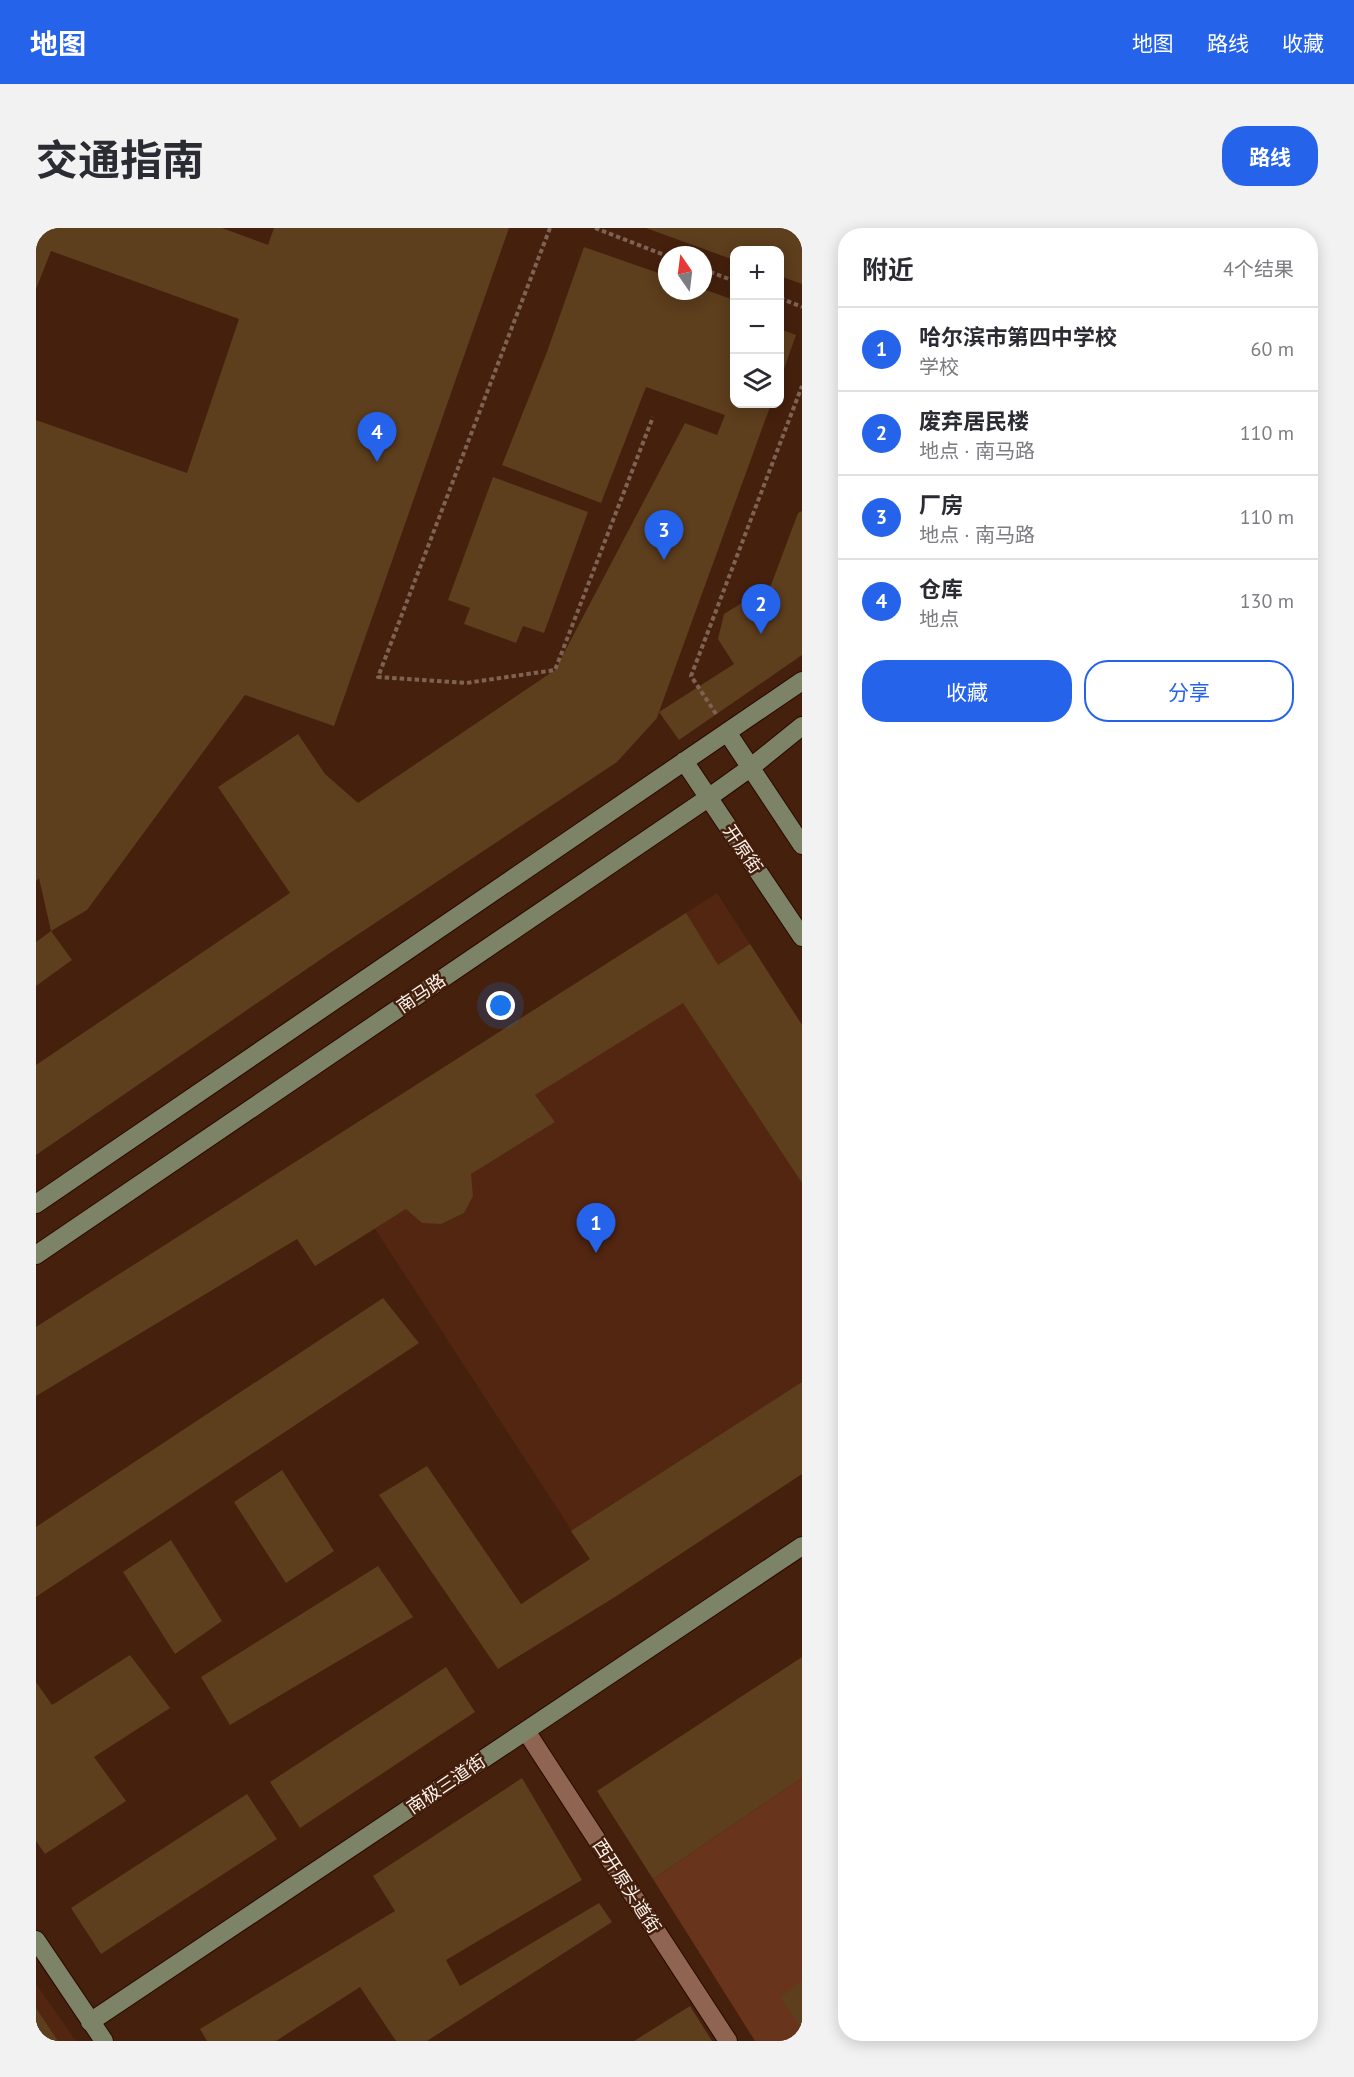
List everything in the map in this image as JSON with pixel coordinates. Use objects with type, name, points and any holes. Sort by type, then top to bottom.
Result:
[{"type":"main road","points":[[36,1204],[802,681]]},
{"type":"main road","name":"南马路","points":[[36,1255],[708,798],[802,726]]},
{"type":"main road","points":[[728,732],[802,845]]},
{"type":"main road","name":"开原街","points":[[684,761],[802,937]]},
{"type":"main road","name":"南极三道街","points":[[90,2022],[802,1546]]},
{"type":"main road","points":[[36,1940],[104,2041]]},
{"type":"street","name":"西开原头道街","points":[[526,1731],[728,2041]]},
{"type":"path","points":[[550,228],[378,677],[466,683],[555,670],[653,417]]},
{"type":"path","points":[[595,228],[658,252]]},
{"type":"path","points":[[712,272],[730,279]]},
{"type":"path","points":[[784,300],[802,307]]},
{"type":"path","points":[[728,732],[691,676],[802,386]]},
{"type":"shaded area","points":[[717,893],[802,1025],[802,1474],[615,1597],[375,1229],[315,1266],[262,1184]]},
{"type":"shaded area","points":[[802,1778],[802,2041],[755,2041],[653,1879]]},
{"type":"shaded area","points":[[36,1984],[76,2041],[36,2041]]},
{"type":"building","points":[[36,228],[222,228],[268,245],[274,228],[509,228],[334,726],[245,695],[87,910],[51,931],[39,878],[36,881],[36,420],[187,473],[239,319],[51,251],[36,289]]},
{"type":"building","points":[[646,228],[802,228],[802,284],[784,277],[784,246],[730,246],[730,259],[712,252],[712,246],[696,246]]},
{"type":"building","points":[[584,247],[658,273],[658,300],[712,300],[712,292],[730,299],[730,408],[770,408],[657,718],[617,762],[330,953],[36,1155],[36,1065],[290,893],[218,787],[298,734],[325,774],[358,803],[555,670],[685,423],[717,435],[725,415],[646,387],[601,503],[502,465],[547,352]]},
{"type":"building","points":[[784,330],[796,335],[784,369]]},
{"type":"building","points":[[493,477],[588,512],[544,633],[523,626],[516,643],[464,624],[470,608],[448,600]]},
{"type":"building","points":[[802,511],[802,655],[679,740],[659,712],[734,664],[718,639],[724,614],[771,585],[798,513]]},
{"type":"building","points":[[686,913],[718,965],[750,944],[802,1025],[802,1183],[683,1003],[535,1095],[555,1122],[471,1174],[473,1196],[464,1213],[441,1224],[422,1223],[406,1209],[315,1266],[297,1239],[36,1396],[36,1327]]},
{"type":"building","points":[[51,931],[72,960],[36,986],[36,942]]},
{"type":"building","points":[[383,1298],[419,1343],[36,1597],[36,1527]]},
{"type":"building","points":[[802,1382],[802,1474],[615,1597],[498,1669],[379,1495],[427,1466],[521,1604],[590,1559],[571,1531]]},
{"type":"building","points":[[282,1470],[334,1551],[286,1583],[234,1502]]},
{"type":"building","points":[[171,1540],[222,1621],[175,1654],[123,1572]]},
{"type":"building","points":[[378,1566],[413,1617],[230,1725],[201,1677]]},
{"type":"building","points":[[130,1655],[170,1708],[94,1757],[126,1801],[45,1854],[36,1841],[36,1682],[52,1705]]},
{"type":"building","points":[[802,1657],[802,1778],[653,1879],[597,1791]]},
{"type":"building","points":[[446,1667],[475,1712],[300,1828],[270,1782]]},
{"type":"building","points":[[522,1778],[582,1880],[446,1960],[460,1986],[599,1903],[612,1922],[427,2041],[396,2041],[360,1987],[276,2041],[207,2041],[200,2029],[395,1911],[373,1876]]},
{"type":"building","points":[[247,1794],[277,1839],[101,1954],[71,1908]]},
{"type":"building","points":[[802,1981],[802,2029],[780,1997]]},
{"type":"building","points":[[690,2006],[712,2041],[634,2041]]},
{"type":"building","points":[[36,2008],[58,2041],[36,2041]]},
{"type":"place","name":"仓库","points":[[377,462]]},
{"type":"place","name":"厂房","points":[[664,560]]},
{"type":"place","name":"废弃居民楼","points":[[761,634]]},
{"type":"place","name":"哈尔滨市第四中学校","points":[[596,1253]]}]
